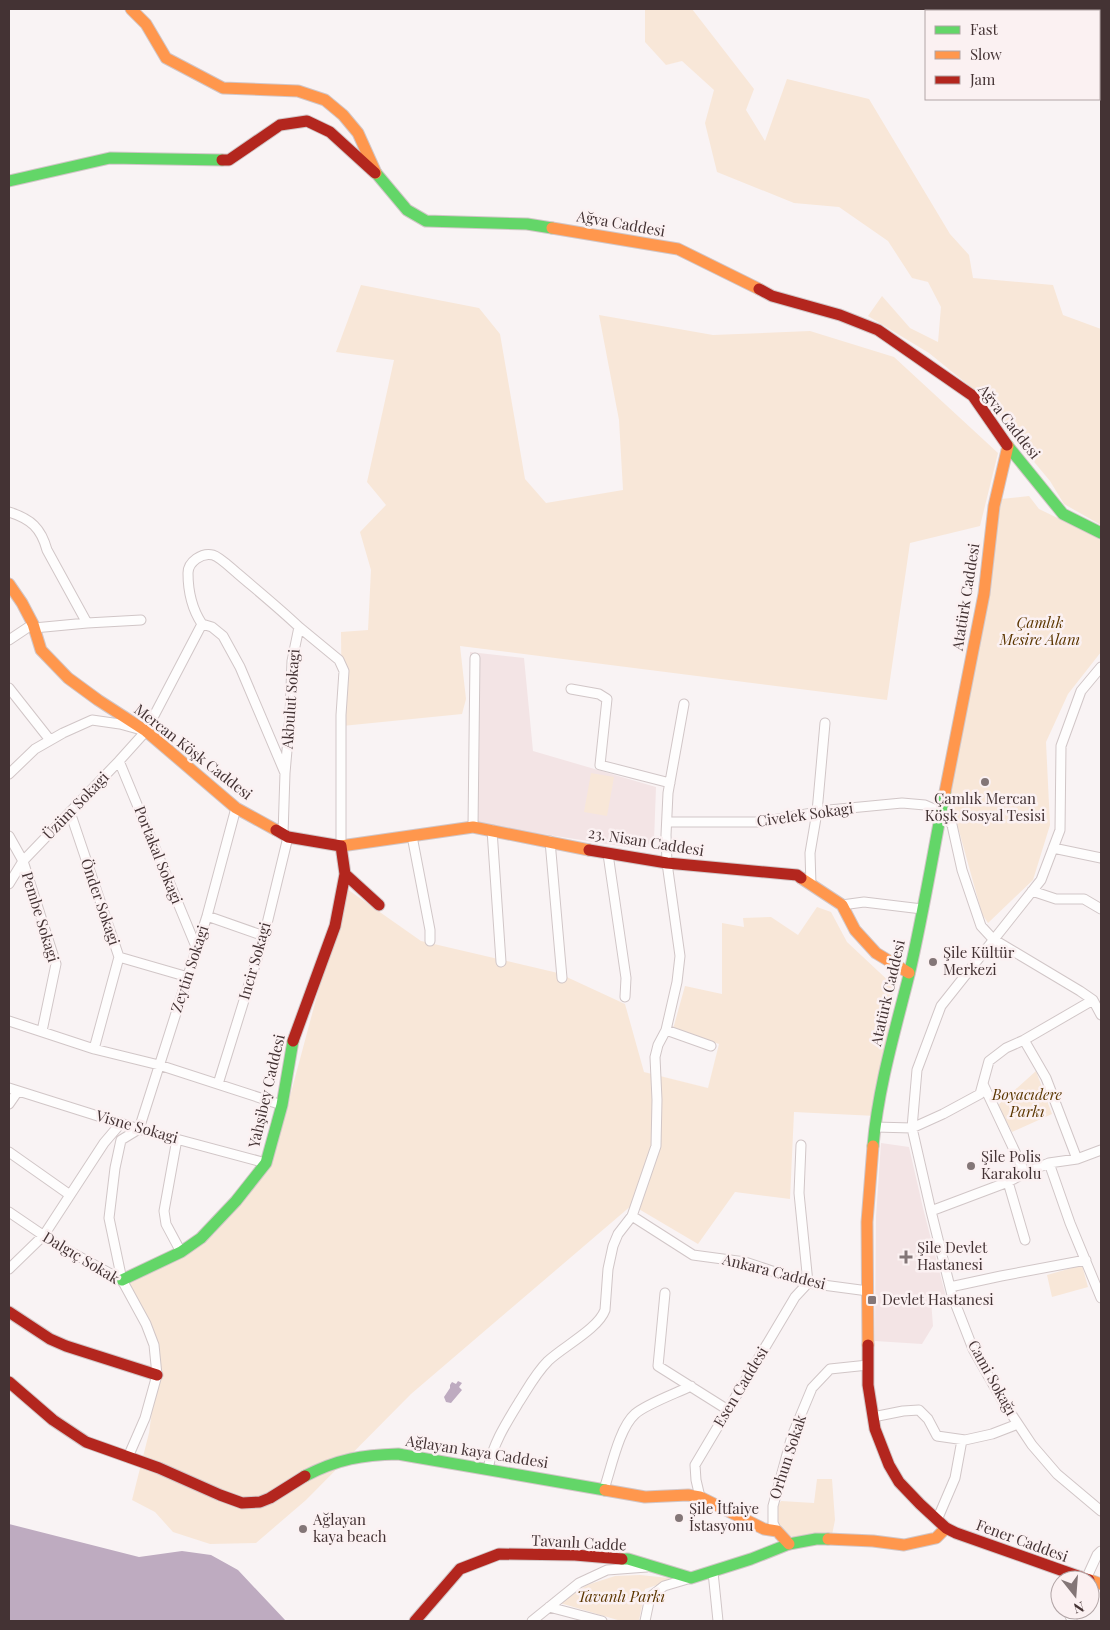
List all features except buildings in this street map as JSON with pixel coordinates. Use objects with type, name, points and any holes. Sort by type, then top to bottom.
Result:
[{"type":"street","name":"Ağva Caddesi","points":[[131,9],[146,24],[166,58],[223,88],[298,91],[325,100],[343,115],[358,133],[377,175],[407,210],[426,221],[527,224],[678,249],[772,296],[840,315],[878,330],[973,396],[1008,446],[1063,514],[1101,533]]},
{"type":"street","points":[[9,181],[110,158],[229,160],[280,124],[307,121],[330,132],[377,175]]},
{"type":"street","name":"Atatürk Caddesi","points":[[946,1528],[899,1482],[889,1465],[875,1429],[868,1385],[868,1222],[876,1116],[922,909],[984,594],[994,506],[1008,446]]},
{"type":"street","points":[[9,512],[20,516],[34,525],[44,538],[47,550],[87,623]]},
{"type":"street","name":"Akbulut Sokagi","points":[[202,624],[195,614],[188,587],[188,569],[194,560],[203,555],[213,555],[299,627],[292,662],[285,773],[285,835]]},
{"type":"street","name":"Mercan Köşk Caddesi","points":[[9,584],[22,603],[33,626],[41,650],[68,678],[146,731],[236,808],[285,835],[341,846]]},
{"type":"street","points":[[9,640],[33,626],[141,620]]},
{"type":"street","points":[[202,624],[224,636],[240,667],[285,773]]},
{"type":"street","name":"Üzüm Sokagi","points":[[9,884],[23,862],[120,761],[146,731],[202,624]]},
{"type":"street","points":[[299,627],[339,660],[344,671],[341,716],[341,846],[345,874],[379,905]]},
{"type":"street","points":[[474,827],[475,658]]},
{"type":"street","name":"Cami Sokağı","points":[[1101,667],[1081,691],[1061,746],[1060,830],[1041,880],[940,1006],[917,1070],[912,1128],[950,1287],[973,1349],[1032,1445],[1057,1474],[1101,1511]]},
{"type":"street","points":[[9,688],[50,740]]},
{"type":"street","points":[[571,689],[599,694],[607,699],[600,765],[670,783]]},
{"type":"street","points":[[488,1468],[497,1438],[538,1372],[556,1353],[596,1324],[604,1315],[610,1258],[618,1234],[632,1216],[656,1146],[657,1100],[655,1057],[658,1045],[666,1030],[677,982],[680,956],[667,863],[667,822],[670,783],[684,704]]},
{"type":"street","points":[[9,774],[35,749],[62,733],[92,720],[120,724],[146,731]]},
{"type":"street","points":[[811,885],[810,853],[818,812],[825,723]]},
{"type":"street","name":"Portakal Sokagi","points":[[120,761],[197,949]]},
{"type":"street","name":"Civelek Sokagi","points":[[667,822],[761,822],[818,812],[902,803],[925,805],[941,812]]},
{"type":"street","name":"Zeytin Sokagi","points":[[138,1129],[197,949],[236,808]]},
{"type":"street","name":"Önder Sokagi","points":[[70,812],[119,957],[94,1050]]},
{"type":"street","points":[[941,812],[952,825],[962,870],[981,926],[993,939],[1093,1000],[1101,1015]]},
{"type":"street","name":"23. Nisan Caddesi","points":[[341,846],[474,827],[608,854],[667,863],[797,875],[842,905],[855,930],[876,953],[909,973]]},
{"type":"street","points":[[492,830],[501,962]]},
{"type":"street","name":"Incir Sokagi","points":[[218,1084],[264,936],[285,835]]},
{"type":"street","name":"Pembe Sokagi","points":[[9,836],[23,862],[56,964],[42,1031]]},
{"type":"street","points":[[412,836],[430,930],[430,940]]},
{"type":"street","points":[[550,841],[562,978]]},
{"type":"street","points":[[1053,848],[1101,858]]},
{"type":"street","points":[[608,854],[626,978],[625,997]]},
{"type":"street","name":"Yahşibey Caddesi","points":[[122,1280],[181,1252],[201,1238],[236,1201],[266,1163],[282,1105],[293,1041],[335,926],[345,874]]},
{"type":"street","points":[[1032,892],[1056,899],[1084,899],[1101,908]]},
{"type":"street","points":[[842,905],[864,902],[922,909]]},
{"type":"street","points":[[207,916],[264,936]]},
{"type":"street","points":[[119,957],[188,977]]},
{"type":"street","points":[[875,1126],[912,1128],[980,1094],[989,1061],[1006,1048],[1024,1040],[1093,1000]]},
{"type":"street","points":[[9,1021],[94,1050],[159,1065],[282,1105]]},
{"type":"street","points":[[666,1030],[711,1046]]},
{"type":"street","points":[[1024,1040],[1046,1078],[1077,1159]]},
{"type":"street","points":[[983,1084],[1025,1173]]},
{"type":"street","name":"Visne Sokagi","points":[[9,1088],[138,1129],[266,1163]]},
{"type":"street","points":[[9,1104],[18,1091]]},
{"type":"street","points":[[9,1269],[44,1235],[104,1143],[121,1123]]},
{"type":"street","points":[[122,1280],[109,1218],[115,1168],[121,1140],[138,1129]]},
{"type":"street","points":[[178,1139],[164,1211],[166,1224],[181,1252]]},
{"type":"street","points":[[801,1146],[799,1192],[808,1283]]},
{"type":"street","points":[[931,1211],[1008,1182],[1049,1163],[1077,1159],[1101,1150]]},
{"type":"street","points":[[9,1152],[70,1195]]},
{"type":"street","points":[[1049,1163],[1070,1223],[1101,1298]]},
{"type":"street","points":[[1008,1182],[1025,1240]]},
{"type":"street","name":"Dalgıç Sokak","points":[[9,1212],[56,1244],[122,1280],[151,1335],[156,1358],[157,1375],[145,1418],[128,1457]]},
{"type":"street","name":"Ankara Caddesi","points":[[632,1216],[694,1255],[745,1262],[808,1283],[868,1291]]},
{"type":"street","points":[[950,1287],[1086,1260]]},
{"type":"street","name":"Esen Caddesi","points":[[700,1497],[695,1465],[795,1297],[808,1283]]},
{"type":"street","points":[[665,1293],[658,1366],[728,1410]]},
{"type":"street","points":[[9,1312],[50,1339],[66,1346],[157,1375]]},
{"type":"street","name":"Orhun Sokak","points":[[777,1531],[774,1523],[773,1506],[792,1436],[812,1388],[830,1370],[868,1365]]},
{"type":"street","name":"Ağlayan kaya Caddesi","points":[[9,1382],[62,1428],[86,1442],[159,1468],[242,1503],[260,1502],[270,1498],[297,1480],[340,1461],[368,1455],[398,1454],[488,1468],[645,1497],[688,1495],[700,1497],[764,1529],[777,1531]]},
{"type":"street","points":[[604,1489],[623,1430],[630,1418],[640,1410],[691,1386]]},
{"type":"street","points":[[874,1417],[919,1410],[928,1419],[937,1436],[962,1440],[992,1434],[1018,1424]]},
{"type":"street","points":[[937,1520],[954,1478],[962,1440]]},
{"type":"street","points":[[644,1621],[650,1597],[664,1586],[751,1559],[789,1544],[816,1539],[873,1541],[904,1545],[936,1538],[946,1528]]},
{"type":"street","name":"Fener Caddesi","points":[[946,1528],[1059,1570]]},
{"type":"street","points":[[777,1531],[789,1544]]},
{"type":"street","points":[[1089,1570],[1101,1551]]},
{"type":"street","name":"Tavanlı Cadde","points":[[419,1620],[460,1569],[499,1554],[575,1555],[628,1559],[691,1578]]},
{"type":"street","points":[[532,1621],[579,1583],[607,1570],[649,1566]]},
{"type":"street","points":[[712,1572],[718,1621]]},
{"type":"street","points":[[549,1607],[602,1621]]},
{"type":"shaded area","points":[[470,652],[524,658],[533,751],[656,787],[654,841],[640,849],[477,824]]},
{"type":"shaded area","name":"Şile Devlet Hastanesi","points":[[881,1143],[909,1147],[946,1297],[931,1300],[933,1326],[922,1344],[875,1341],[876,1217]]},
{"type":"shaded area","points":[[458,1381],[462,1383],[459,1387],[462,1390],[451,1403],[446,1402],[444,1397],[450,1385],[452,1382],[456,1384]]},
{"type":"shaded area","points":[[9,1524],[139,1557],[182,1551],[211,1555],[238,1570],[286,1621],[9,1621]]},
{"type":"green space","points":[[645,9],[692,9],[754,89],[746,110],[765,141],[787,79],[869,99],[950,234],[969,255],[973,278],[1053,285],[1063,315],[1101,329],[1101,525],[1064,504],[1050,481],[1020,445],[988,401],[929,353],[868,316],[882,296],[910,328],[938,342],[941,307],[928,282],[912,278],[888,241],[839,207],[794,203],[717,172],[705,123],[714,90],[682,61],[666,65],[645,42]]},
{"type":"green space","points":[[361,285],[479,308],[500,334],[525,479],[546,503],[623,490],[619,420],[599,315],[713,335],[810,331],[894,357],[998,453],[980,526],[910,543],[887,700],[460,646],[466,699],[462,714],[342,726],[341,632],[368,630],[371,570],[360,532],[386,505],[367,482],[394,360],[336,352]]},
{"type":"green space","name":"Çamlık Mesire Alanı","points":[[1029,496],[1039,509],[1101,539],[1101,652],[1068,694],[1046,742],[1050,825],[1033,880],[988,923],[982,914],[956,820],[944,808],[986,594],[1001,499]]},
{"type":"green space","points":[[591,773],[614,777],[607,816],[584,812]]},
{"type":"green space","points":[[347,889],[421,941],[558,973],[625,1004],[644,1072],[708,1088],[719,1044],[673,1029],[685,986],[722,994],[722,923],[744,927],[743,918],[771,917],[798,935],[817,907],[831,912],[847,942],[894,986],[876,1116],[794,1112],[790,1199],[735,1192],[698,1244],[632,1205],[411,1394],[306,1500],[256,1543],[210,1544],[173,1532],[155,1512],[132,1500],[149,1433],[157,1375],[156,1358],[125,1286],[214,1234],[277,1145]]},
{"type":"green space","name":"Boyacıdere Parkı","points":[[1036,1071],[1052,1114],[1012,1132],[998,1105]]},
{"type":"green space","points":[[1082,1265],[1088,1287],[1052,1297],[1047,1275]]},
{"type":"green space","points":[[817,1479],[832,1479],[835,1520],[832,1535],[801,1538],[788,1535],[778,1523],[776,1512],[778,1506],[781,1501],[814,1503]]},
{"type":"green space","name":"Tavanlı Parkı","points":[[640,1575],[669,1578],[669,1581],[645,1589],[639,1621],[621,1621],[560,1603],[587,1585],[615,1576]]},
{"type":"traffic: fast","points":[[9,181],[110,158],[222,160]]},
{"type":"traffic: fast","points":[[376,173],[407,210],[426,221],[527,224],[552,228]]},
{"type":"traffic: fast","points":[[1007,445],[1063,514],[1101,533]]},
{"type":"traffic: fast","points":[[873,1146],[883,1081],[914,952],[945,792]]},
{"type":"traffic: fast","points":[[122,1280],[181,1252],[201,1238],[236,1201],[266,1163],[282,1105],[293,1041]]},
{"type":"traffic: fast","points":[[305,1476],[350,1459],[373,1455],[398,1454],[605,1490]]},
{"type":"traffic: fast","points":[[622,1559],[628,1559],[691,1578],[751,1559],[789,1544],[816,1539],[828,1539]]},
{"type":"traffic: slow","points":[[131,9],[146,24],[166,58],[223,88],[298,91],[325,100],[343,115],[358,133],[376,173]]},
{"type":"traffic: slow","points":[[552,228],[678,249],[759,289]]},
{"type":"traffic: slow","points":[[945,792],[984,594],[994,506],[1008,446]]},
{"type":"traffic: slow","points":[[9,584],[33,624],[41,650],[68,678],[146,731],[236,808],[276,830]]},
{"type":"traffic: slow","points":[[341,846],[473,827],[589,850]]},
{"type":"traffic: slow","points":[[801,878],[842,905],[855,930],[876,953],[909,973]]},
{"type":"traffic: slow","points":[[868,1345],[867,1222],[873,1146]]},
{"type":"traffic: slow","points":[[605,1490],[645,1497],[688,1495],[700,1497],[764,1529],[777,1531],[789,1544]]},
{"type":"traffic: slow","points":[[828,1539],[873,1541],[904,1545],[936,1538],[946,1528]]},
{"type":"traffic: jam","points":[[222,160],[229,160],[280,125],[307,121],[330,132],[375,173]]},
{"type":"traffic: jam","points":[[759,289],[772,296],[840,315],[878,330],[973,396],[1007,445]]},
{"type":"traffic: jam","points":[[276,830],[288,837],[341,846],[345,874],[379,905]]},
{"type":"traffic: jam","points":[[589,850],[667,863],[797,875],[801,878]]},
{"type":"traffic: jam","points":[[293,1041],[335,926],[345,874]]},
{"type":"traffic: jam","points":[[9,1312],[50,1339],[66,1346],[157,1375]]},
{"type":"traffic: jam","points":[[868,1345],[868,1385],[875,1429],[889,1465],[899,1482],[946,1528],[1061,1570]]},
{"type":"traffic: jam","points":[[9,1382],[53,1420],[86,1442],[159,1468],[242,1503],[260,1502],[270,1498],[305,1476]]},
{"type":"traffic: jam","points":[[415,1621],[460,1569],[499,1554],[575,1555],[622,1559]]},
{"type":"place","name":"Çamlık Mercan Köşk Sosyal Tesisi","points":[[985,782]]},
{"type":"place","name":"Şile Kültür Merkezi","points":[[933,962]]},
{"type":"place","name":"Şile Polis Karakolu","points":[[971,1166]]},
{"type":"place","name":"Şile Devlet Hastanesi","points":[[906,1257]]},
{"type":"place","name":"Devlet Hastanesi","points":[[872,1300]]},
{"type":"place","name":"Şile İtfaiye İstasyonu","points":[[679,1518]]},
{"type":"place","name":"Ağlayan kaya beach","points":[[303,1529]]}]
